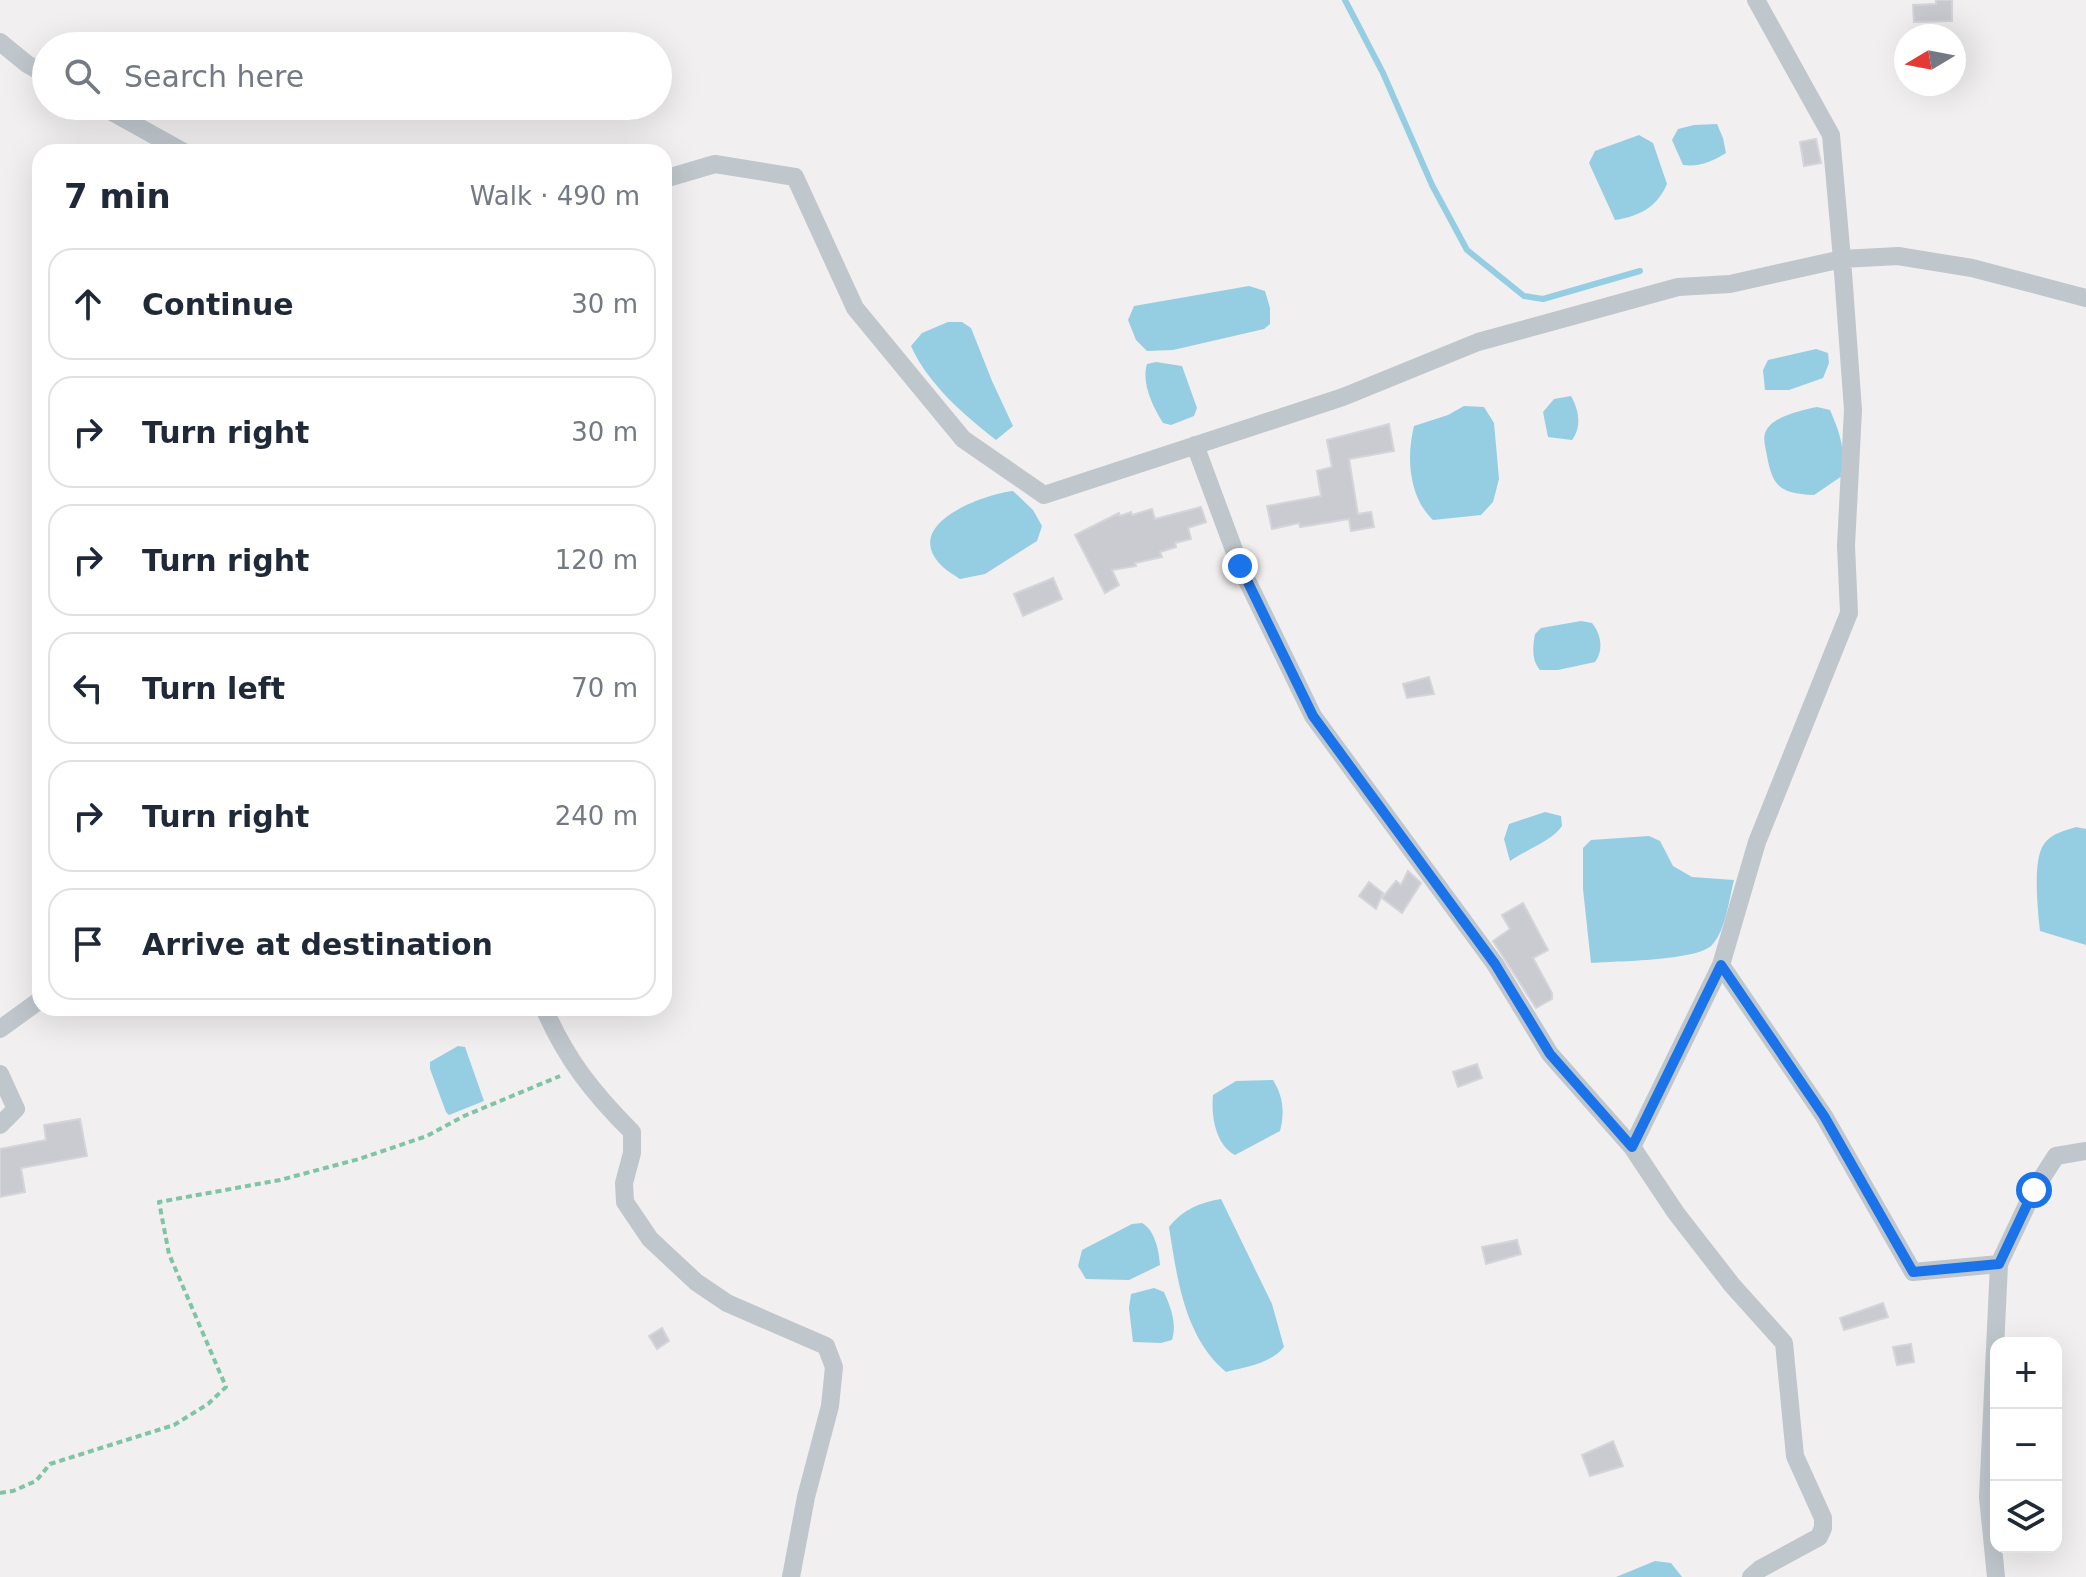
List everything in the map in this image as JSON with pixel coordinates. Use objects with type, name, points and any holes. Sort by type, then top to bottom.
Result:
[{"type":"street","points":[[1632,1147],[1721,965],[1757,842],[1849,613],[1846,546],[1853,410],[1831,135],[1756,0]]},
{"type":"street","points":[[0,42],[32,67]]},
{"type":"street","points":[[126,120],[170,144]]},
{"type":"street","points":[[672,177],[715,164],[795,177],[855,308],[963,439],[1044,495],[1343,397],[1478,342],[1678,287],[1730,284],[1842,259],[1898,256],[1972,268],[2086,298]]},
{"type":"street","points":[[1195,445],[1240,566],[1313,716],[1495,964],[1550,1054],[1632,1147],[1676,1213],[1732,1285],[1784,1343],[1795,1456],[1823,1518],[1823,1528],[1819,1537],[1751,1577]]},
{"type":"street","points":[[1721,965],[1824,1116],[1913,1272],[1999,1264]]},
{"type":"street","points":[[0,1029],[32,1006]]},
{"type":"street","points":[[547,1016],[557,1039],[597,1098],[632,1132],[632,1153],[624,1183],[625,1202],[650,1239],[696,1282],[727,1303],[826,1346],[834,1367],[830,1406],[806,1497],[791,1577]]},
{"type":"street","points":[[0,1074],[16,1109],[0,1125]]},
{"type":"street","points":[[1996,1577],[1988,1497],[1999,1264],[2034,1190],[2056,1156],[2086,1151]]},
{"type":"path","points":[[0,1493],[36,1481],[50,1464],[174,1425],[208,1404],[226,1387],[169,1254],[159,1202],[280,1180],[359,1159],[427,1136],[464,1116],[577,1069]]},
{"type":"water","points":[[1717,124],[1726,153],[1705,163],[1683,165],[1672,140],[1678,129]]},
{"type":"water","points":[[1639,135],[1653,143],[1667,184],[1647,209],[1615,220],[1589,163],[1595,151]]},
{"type":"water","points":[[1249,286],[1265,291],[1270,324],[1264,329],[1173,350],[1147,351],[1136,340],[1128,320],[1134,306]]},
{"type":"water","points":[[948,322],[962,322],[971,328],[1013,426],[996,440],[937,386],[911,346],[922,333]]},
{"type":"water","points":[[1816,349],[1828,353],[1829,363],[1823,378],[1789,390],[1765,390],[1763,370],[1768,360]]},
{"type":"water","points":[[1156,362],[1182,366],[1197,408],[1194,416],[1171,425],[1163,423],[1152,402],[1146,379],[1147,364]]},
{"type":"water","points":[[1571,396],[1578,418],[1575,435],[1572,440],[1548,437],[1543,412],[1554,399]]},
{"type":"water","points":[[1464,406],[1484,407],[1494,423],[1499,479],[1493,502],[1481,515],[1433,520],[1414,489],[1410,451],[1414,426],[1448,415]]},
{"type":"water","points":[[1817,407],[1830,410],[1837,426],[1843,450],[1842,476],[1814,495],[1794,493],[1781,487],[1772,476],[1765,434],[1775,421]]},
{"type":"water","points":[[1013,491],[1033,510],[1042,526],[1037,541],[985,574],[960,579],[942,566],[931,549],[931,536],[939,524],[968,505]]},
{"type":"water","points":[[1581,621],[1592,623],[1598,632],[1600,652],[1595,662],[1558,670],[1540,670],[1534,657],[1535,634],[1541,628]]},
{"type":"water","points":[[1545,812],[1561,816],[1562,826],[1546,840],[1510,861],[1504,839],[1509,824]]},
{"type":"water","points":[[2076,827],[2086,829],[2086,945],[2040,931],[2038,911],[2040,852],[2051,837]]},
{"type":"water","points":[[1649,836],[1660,841],[1673,866],[1692,877],[1734,880],[1721,931],[1712,945],[1690,954],[1591,963],[1583,889],[1583,848],[1591,840]]},
{"type":"water","points":[[458,1046],[465,1047],[484,1101],[449,1115],[430,1062]]},
{"type":"water","points":[[1273,1080],[1282,1104],[1280,1131],[1235,1155],[1223,1144],[1216,1128],[1213,1095],[1236,1081]]},
{"type":"water","points":[[1221,1199],[1272,1304],[1284,1347],[1265,1361],[1226,1372],[1200,1342],[1192,1324],[1179,1286],[1169,1227],[1192,1208]]},
{"type":"water","points":[[1142,1223],[1153,1236],[1160,1265],[1129,1280],[1086,1279],[1078,1266],[1082,1250],[1132,1224]]},
{"type":"water","points":[[1154,1288],[1164,1292],[1169,1304],[1174,1322],[1172,1340],[1161,1343],[1133,1342],[1129,1308],[1131,1294]]},
{"type":"water","points":[[1655,1561],[1671,1563],[1682,1577],[1616,1577]]},
{"type":"building","points":[[1936,0],[1952,0],[1952,21],[1914,22],[1913,5],[1936,4]]},
{"type":"building","points":[[1816,139],[1821,163],[1804,166],[1800,142]]},
{"type":"building","points":[[1389,424],[1394,451],[1349,459],[1358,514],[1371,512],[1374,527],[1351,531],[1349,519],[1300,527],[1299,523],[1272,529],[1267,506],[1321,496],[1317,471],[1332,467],[1327,440]]},
{"type":"building","points":[[1201,507],[1206,522],[1188,528],[1191,539],[1175,543],[1176,547],[1160,552],[1162,557],[1112,570],[1119,585],[1105,593],[1075,535],[1119,513],[1120,516],[1131,512],[1132,515],[1152,509],[1155,519]]},
{"type":"building","points":[[1053,578],[1062,599],[1023,616],[1014,594]]},
{"type":"building","points":[[1429,677],[1434,694],[1407,698],[1403,684]]},
{"type":"building","points":[[1408,871],[1421,883],[1402,913],[1382,898],[1396,881],[1401,885]]},
{"type":"building","points":[[1369,882],[1383,893],[1376,909],[1359,896]]},
{"type":"building","points":[[1523,903],[1548,950],[1533,958],[1552,993],[1552,999],[1536,1008],[1493,941],[1510,929],[1502,915]]},
{"type":"building","points":[[1477,1064],[1482,1078],[1458,1087],[1453,1072]]},
{"type":"building","points":[[80,1119],[87,1156],[21,1168],[25,1192],[0,1197],[0,1149],[46,1140],[44,1125]]},
{"type":"building","points":[[1517,1240],[1521,1254],[1486,1264],[1482,1247]]},
{"type":"building","points":[[1883,1303],[1888,1317],[1844,1330],[1840,1318]]},
{"type":"building","points":[[662,1328],[669,1341],[657,1349],[649,1336]]},
{"type":"building","points":[[1911,1344],[1914,1362],[1897,1365],[1893,1347]]},
{"type":"building","points":[[1613,1441],[1623,1466],[1590,1476],[1582,1455]]},
{"type":"waterway","points":[[1345,0],[1383,73],[1432,185],[1467,250],[1524,296],[1543,299],[1640,271]]},
{"type":"route","points":[[1240,566],[1313,716],[1495,964],[1550,1054],[1632,1147],[1721,965],[1824,1116],[1913,1272],[1999,1264],[2034,1190]]}]
